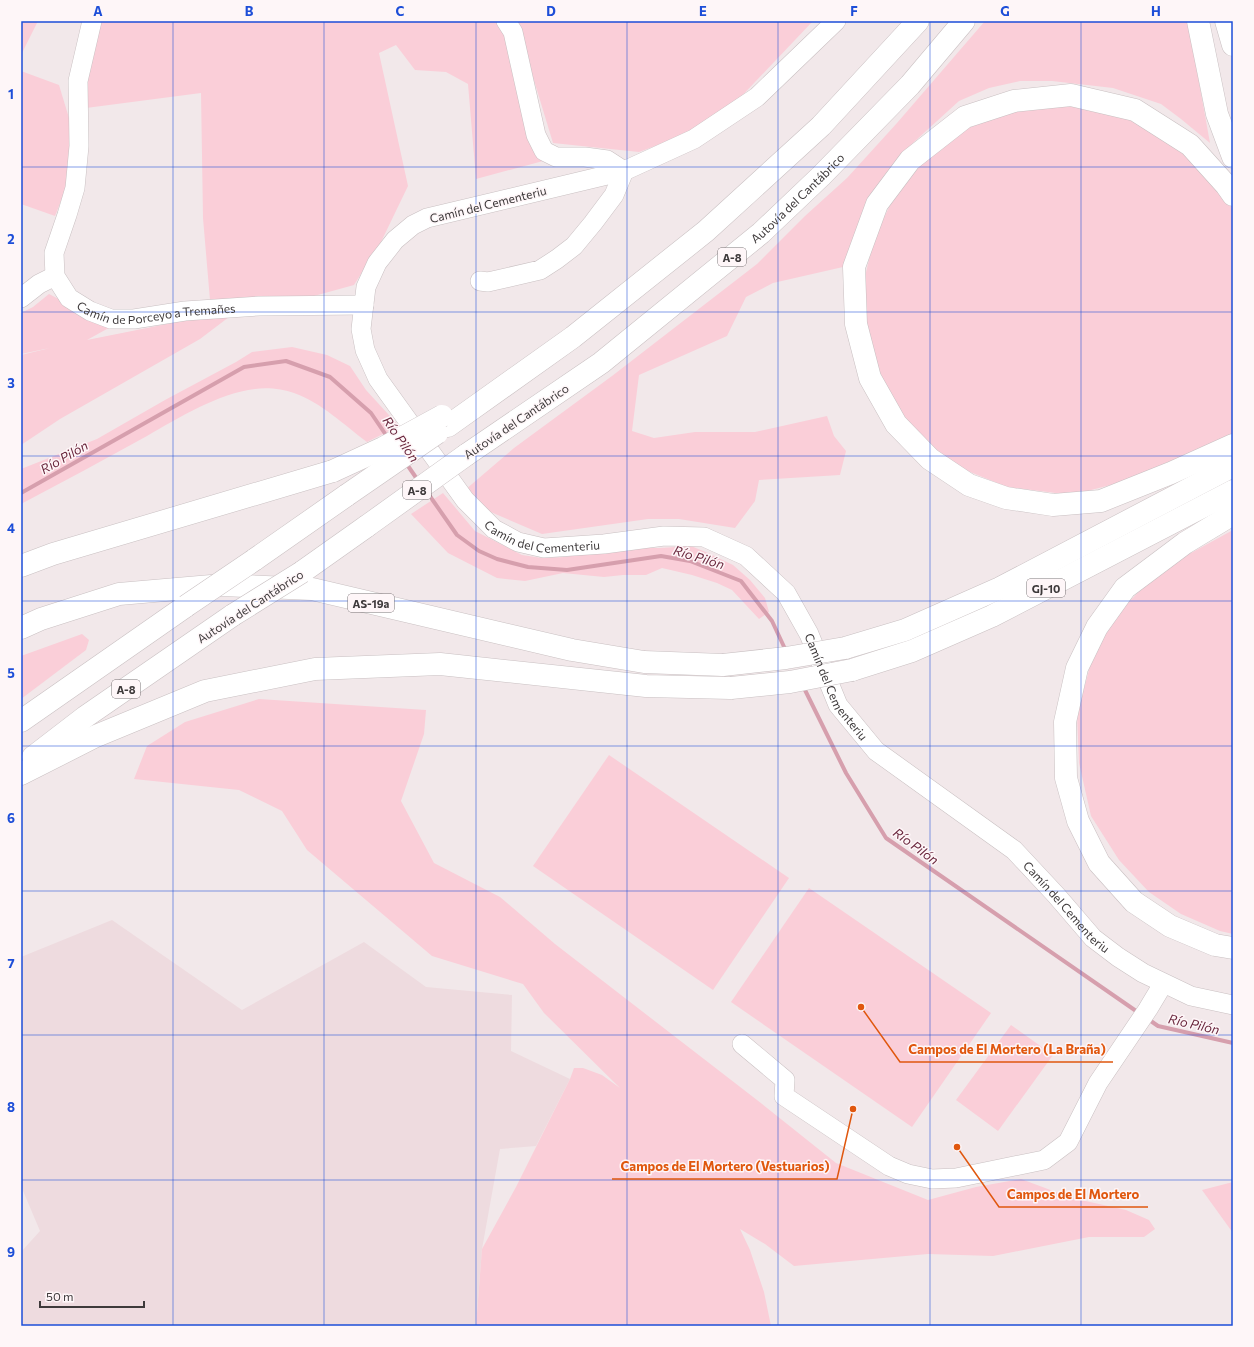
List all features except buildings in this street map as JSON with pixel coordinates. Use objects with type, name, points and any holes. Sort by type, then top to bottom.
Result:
[{"type":"highway","points":[[21,721],[254,560],[347,494],[445,421],[573,337],[706,231],[821,126],[918,21]]},
{"type":"highway","name":"Autovía del Cantábrico","points":[[21,766],[85,717],[233,615],[302,572],[466,455],[601,363],[761,233],[821,176],[910,85],[964,21]]},
{"type":"highway","points":[[1198,21],[1217,114],[1233,157]]},
{"type":"highway","points":[[1226,21],[1233,45]]},
{"type":"highway","points":[[1233,195],[1226,185],[1190,145],[1136,110],[1071,95],[1014,101],[966,118],[910,160],[878,204],[854,267],[856,324],[870,378],[896,424],[930,459],[969,485],[1006,498],[1053,505],[1101,502],[1233,445]]},
{"type":"highway","points":[[21,566],[54,554],[333,471],[445,421]]},
{"type":"highway","name":"GJ-10","points":[[723,665],[786,658],[845,648],[905,630],[1000,588],[1233,466]]},
{"type":"highway","name":"GJ-10","points":[[21,774],[96,736],[205,691],[315,669],[440,664],[646,686],[731,688],[790,682],[852,670],[912,651],[992,616],[1233,491]]},
{"type":"highway","points":[[1233,514],[1185,543],[1125,588],[1096,627],[1076,668],[1065,722],[1066,778],[1078,821],[1099,863],[1134,902],[1170,926],[1215,946],[1233,948]]},
{"type":"highway","name":"AS-19a","points":[[21,628],[41,619],[119,594],[223,585],[312,590],[572,650],[644,662],[723,665]]},
{"type":"street","name":"Camín de Porceyo a Tremañes","points":[[92,21],[78,81],[79,146],[75,188],[54,253],[55,276],[69,298],[90,311],[111,319],[134,319],[185,311],[252,307],[364,305]]},
{"type":"street","points":[[480,281],[488,282],[540,270],[568,251],[593,223],[614,195],[624,171],[607,160],[585,157],[556,157],[544,151],[536,135],[513,32],[506,21]]},
{"type":"street","name":"Camín del Cementeriu","points":[[836,21],[757,97],[694,139],[624,171],[434,216],[413,225],[395,240],[377,263],[366,287],[362,329],[365,350],[378,379],[465,500],[494,529],[518,542],[544,548],[604,544],[664,536],[704,537],[746,556],[786,593],[809,634],[838,706],[876,751],[1014,850],[1093,938],[1118,957],[1163,984],[1191,996],[1233,1005]]},
{"type":"street","points":[[21,298],[39,284],[55,276]]},
{"type":"street","points":[[742,1044],[785,1080],[784,1096],[889,1166],[908,1174],[932,1179],[956,1178],[1044,1160],[1068,1142],[1098,1083],[1140,1022],[1163,984]]},
{"type":"shaded area","points":[[21,21],[38,21],[21,55]]},
{"type":"shaded area","points":[[98,21],[498,21],[507,40],[543,161],[476,179],[468,84],[446,72],[415,70],[396,45],[379,53],[408,186],[381,242],[354,285],[314,296],[210,300],[203,218],[201,93],[86,108],[87,70]]},
{"type":"shaded area","points":[[516,21],[813,21],[738,100],[682,136],[639,152],[553,143]]},
{"type":"shaded area","points":[[985,21],[1188,21],[1210,143],[1161,104],[1113,88],[1052,81],[1020,81],[989,88],[959,101],[914,142],[886,173],[866,204],[843,267],[773,283],[746,297],[727,336],[639,375],[632,431],[654,438],[695,432],[755,432],[827,416],[834,436],[846,451],[840,475],[759,480],[755,501],[735,528],[679,519],[648,519],[542,534],[486,510],[465,490],[514,448],[612,376],[757,264],[805,216],[847,178],[897,123]]},
{"type":"shaded area","points":[[21,71],[59,85],[69,118],[73,160],[63,196],[55,216],[21,204]]},
{"type":"shaded area","points":[[1070,106],[1126,116],[1185,152],[1233,209],[1233,436],[1122,482],[1072,495],[1007,487],[958,467],[913,431],[882,387],[867,336],[864,281],[874,238],[895,195],[925,160],[966,128],[1013,110]]},
{"type":"shaded area","points":[[49,294],[114,325],[87,340],[222,313],[229,317],[200,339],[60,419],[21,445],[21,355],[50,348],[21,354],[21,313],[33,307]]},
{"type":"shaded area","points":[[292,347],[327,355],[350,366],[366,390],[399,426],[367,442],[323,408],[304,397],[280,389],[270,388],[241,391],[213,401],[185,414],[21,504],[21,469],[97,439],[252,352]]},
{"type":"shaded area","points":[[443,493],[475,531],[522,555],[542,558],[564,557],[627,548],[691,546],[733,565],[750,580],[765,598],[769,612],[759,619],[732,590],[717,583],[692,575],[662,568],[646,575],[604,577],[563,573],[525,581],[497,578],[448,553],[411,514]]},
{"type":"shaded area","points":[[1233,530],[1233,934],[1220,931],[1181,914],[1149,892],[1119,860],[1091,816],[1079,763],[1077,715],[1093,655],[1120,611],[1160,570]]},
{"type":"shaded area","points":[[82,634],[89,640],[86,650],[21,699],[21,656]]},
{"type":"shaded area","points":[[259,699],[426,710],[424,734],[401,801],[434,863],[500,897],[555,944],[836,1163],[928,1200],[976,1187],[1021,1179],[1072,1198],[1126,1210],[1149,1220],[1155,1229],[1144,1237],[1089,1237],[993,1256],[928,1254],[794,1266],[765,1244],[740,1229],[750,1250],[764,1292],[771,1326],[476,1326],[482,1249],[516,1187],[570,1079],[574,1068],[583,1068],[602,1075],[620,1088],[544,1013],[523,984],[432,956],[307,850],[282,811],[239,790],[134,779],[147,746],[185,722]]},
{"type":"shaded area","points":[[609,755],[789,878],[713,990],[533,866]]},
{"type":"shaded area","points":[[809,888],[991,1013],[912,1127],[731,1002]]},
{"type":"shaded area","points":[[112,920],[242,1010],[364,942],[426,987],[512,995],[511,1051],[570,1079],[536,1146],[500,1149],[482,1249],[476,1326],[21,1326],[21,1252],[40,1231],[21,1186],[21,957]]},
{"type":"shaded area","points":[[1011,1025],[1053,1055],[998,1131],[956,1100]]},
{"type":"shaded area","points":[[1233,1182],[1233,1233],[1202,1190]]},
{"type":"waterway","name":"Río Pilón","points":[[21,493],[244,367],[286,361],[330,377],[371,413],[388,438]]},
{"type":"waterway","name":"Río Pilón","points":[[406,463],[419,482]]},
{"type":"waterway","name":"Río Pilón","points":[[427,492],[457,535],[479,551],[497,559],[528,567],[567,570],[661,556],[690,561],[741,581],[772,621],[786,651]]},
{"type":"waterway","name":"Río Pilón","points":[[803,686],[846,773],[886,838],[1139,1013]]},
{"type":"waterway","name":"Río Pilón","points":[[1148,1019],[1158,1026],[1233,1043]]},
{"type":"place","name":"Campos de El Mortero (La Braña)","points":[[861,1007]]},
{"type":"place","name":"Campos de El Mortero (Vestuarios)","points":[[853,1109]]},
{"type":"place","name":"Campos de El Mortero","points":[[957,1147]]}]
